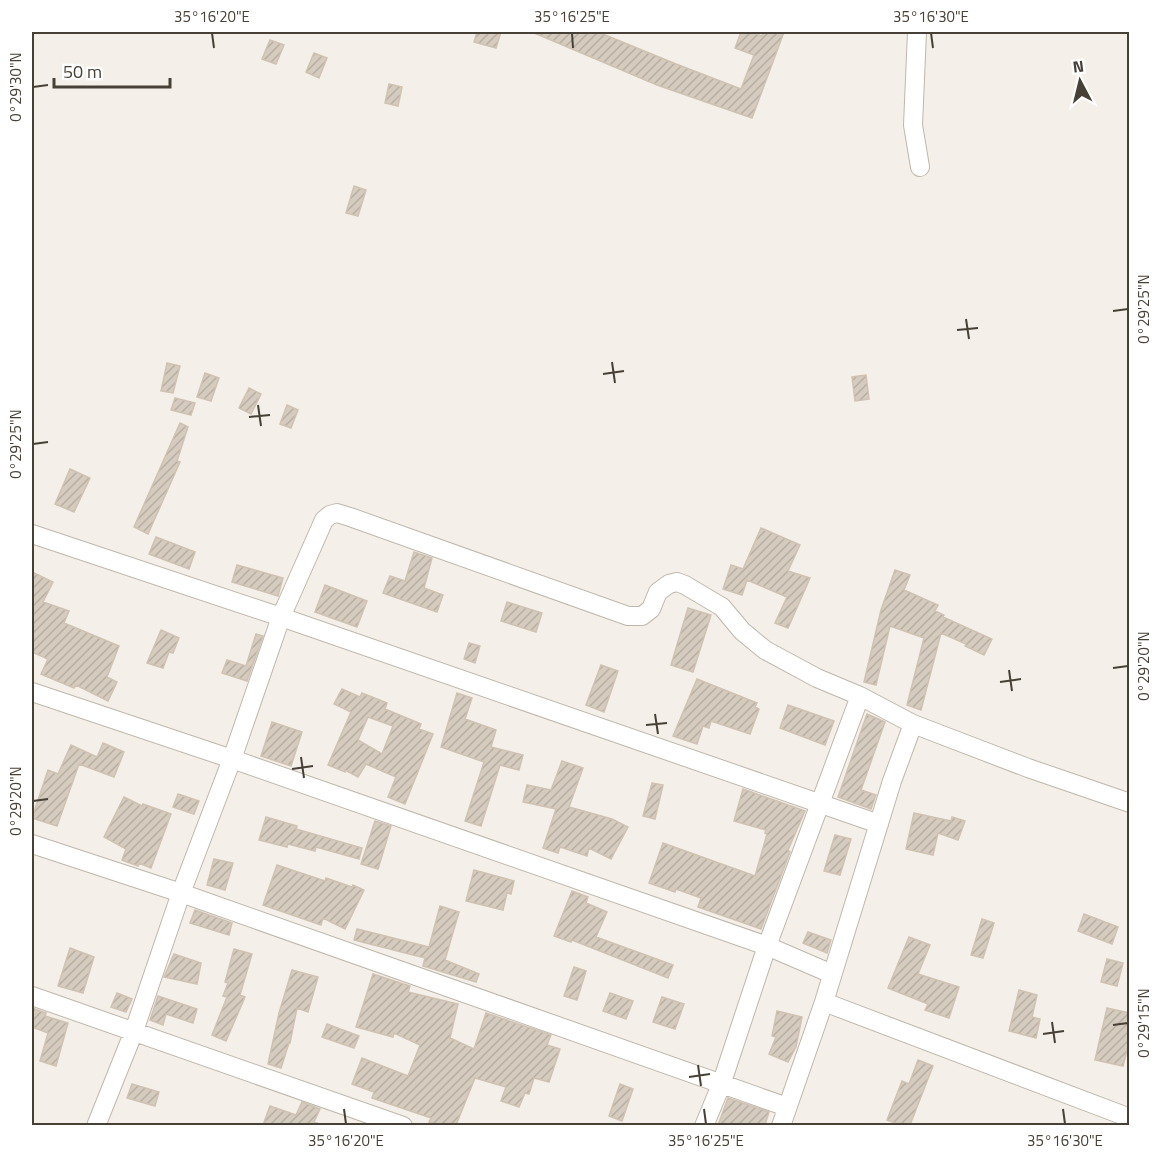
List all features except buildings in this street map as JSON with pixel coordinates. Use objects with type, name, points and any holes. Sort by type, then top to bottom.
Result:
[{"type":"street","points":[[917,32],[913,125],[920,167]]},
{"type":"street","points":[[96,1125],[134,1031],[181,893],[232,759],[281,618],[319,529],[330,515],[337,513],[628,616],[642,616],[651,609],[658,592],[669,584],[677,582],[722,607],[742,631],[765,650],[817,678],[860,696],[913,724],[1028,768],[1130,803]]},
{"type":"street","points":[[32,534],[879,824]]},
{"type":"street","points":[[32,692],[232,759],[767,946],[832,974]]},
{"type":"street","points":[[704,1125],[721,1085],[767,946],[860,696]]},
{"type":"street","points":[[782,1125],[913,724]]},
{"type":"street","points":[[32,844],[181,893],[788,1107]]},
{"type":"street","points":[[32,996],[403,1125]]},
{"type":"street","points":[[824,1002],[1130,1118]]}]
